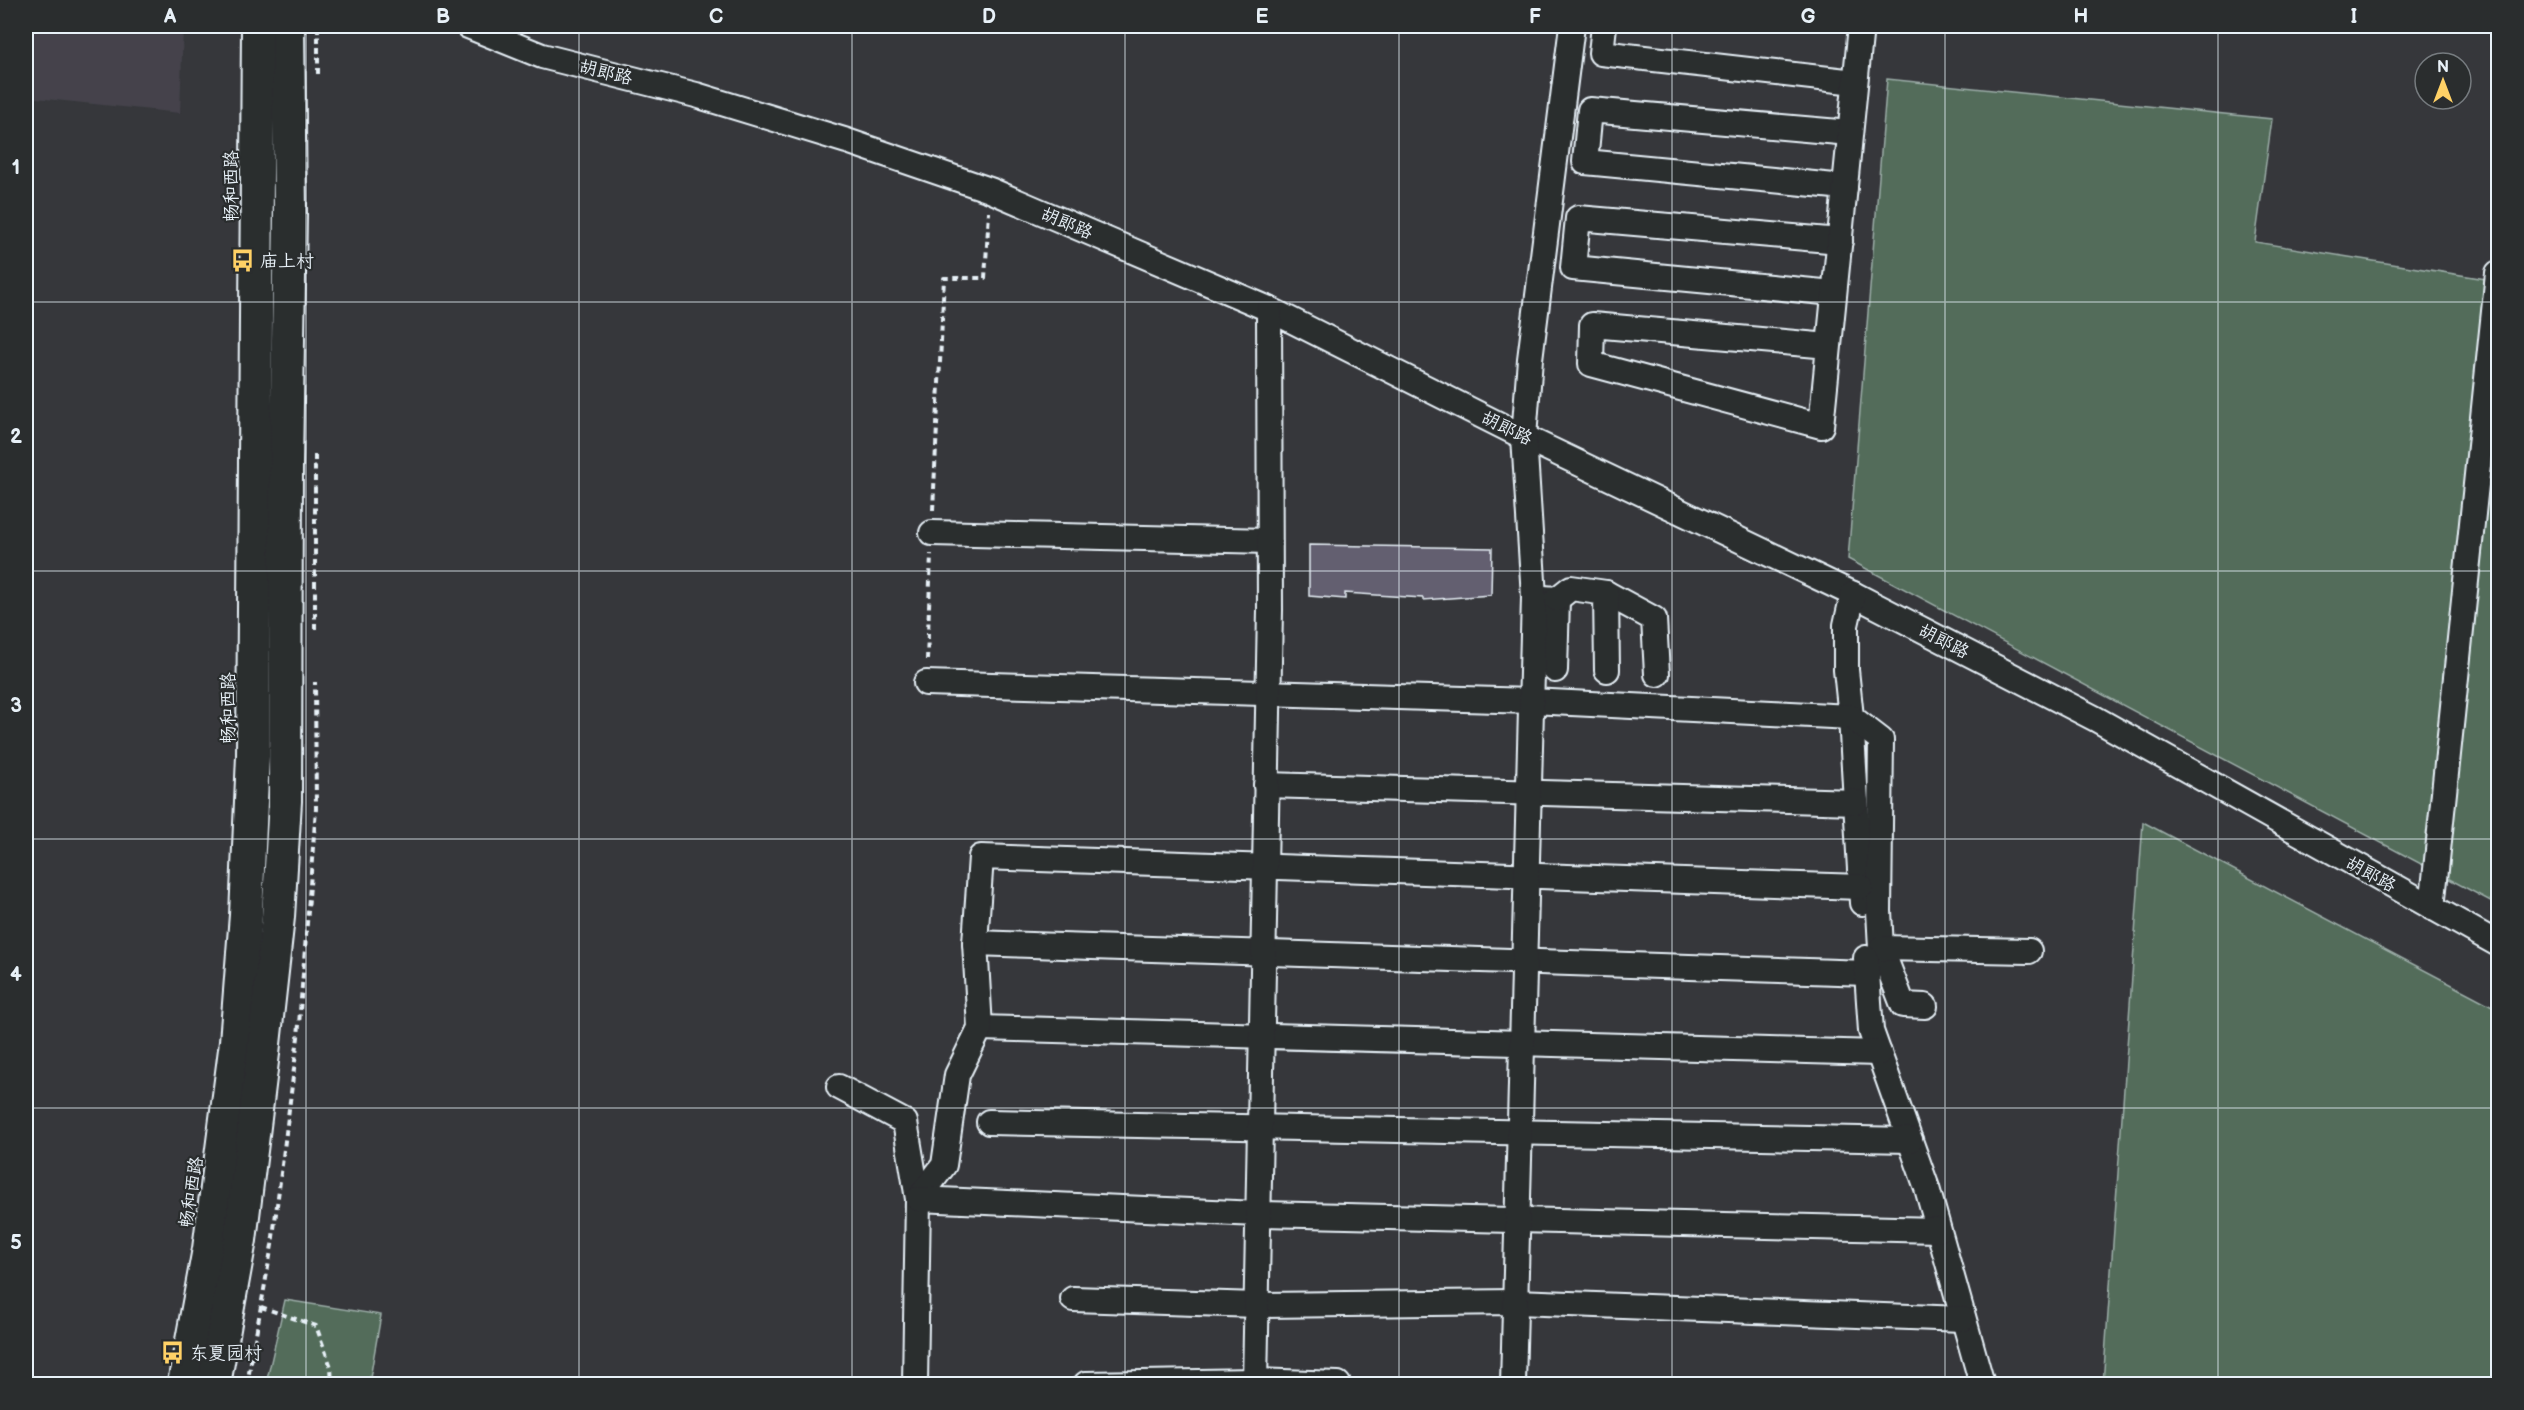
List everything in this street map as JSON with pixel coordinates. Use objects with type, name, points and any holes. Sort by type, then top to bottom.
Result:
[{"type":"main road","name":"畅和西路","points":[[184,1384],[209,1249],[235,1053],[246,915],[253,756],[258,26]]},
{"type":"main road","points":[[214,1384],[240,1240],[249,1170],[278,916],[285,801],[285,476],[290,214],[288,26]]},
{"type":"street","name":"胡郎路","points":[[468,26],[542,56],[707,99],[847,141],[990,190],[1269,309],[1524,437],[1853,594],[2096,719],[2499,944]]},
{"type":"street","points":[[1555,670],[1524,437],[1530,359],[1572,26]]},
{"type":"street","points":[[1604,26],[1601,53],[1856,82]]},
{"type":"street","points":[[1829,346],[1592,325],[1591,364],[1821,426],[1856,82],[1861,26]]},
{"type":"street","points":[[1845,187],[1585,162],[1590,110],[1850,134]]},
{"type":"street","points":[[1834,293],[1573,268],[1578,218],[1840,242]]},
{"type":"street","points":[[2432,908],[2499,273]]},
{"type":"street","points":[[1255,1383],[1268,693],[1269,309]]},
{"type":"street","points":[[932,533],[1269,541]]},
{"type":"street","points":[[1546,598],[1571,588],[1606,593],[1654,619],[1657,674]]},
{"type":"street","points":[[1606,593],[1607,670]]},
{"type":"street","points":[[1853,594],[1846,625],[1846,670],[1871,1031],[1927,1188],[1982,1384]]},
{"type":"street","points":[[1513,1384],[1532,701],[1546,598]]},
{"type":"street","points":[[926,683],[1532,701],[1851,717],[1881,740],[1879,911],[1881,948],[1903,1005],[1925,1006]]},
{"type":"street","points":[[1266,785],[1856,802]]},
{"type":"street","points":[[918,1199],[944,1165],[957,1075],[980,1028],[975,943],[981,857],[1861,887]]},
{"type":"street","points":[[975,943],[1867,973]]},
{"type":"street","points":[[1881,948],[2029,951]]},
{"type":"street","points":[[980,1028],[1879,1053]]},
{"type":"street","points":[[839,1087],[905,1122],[918,1199],[915,1384]]},
{"type":"street","points":[[988,1122],[1910,1140]]},
{"type":"street","points":[[918,1199],[1258,1214],[1517,1222],[1938,1230]]},
{"type":"street","points":[[1073,1299],[1257,1305],[1515,1302],[1963,1319]]},
{"type":"street","points":[[1086,1384],[1338,1384]]},
{"type":"path","points":[[926,683],[944,278],[985,278],[990,190]]},
{"type":"path","points":[[261,1307],[316,1326],[331,1367],[332,1384]]},
{"type":"shaded area","points":[[26,26],[183,26],[180,113],[26,97]]},
{"type":"green space","points":[[1887,79],[2272,119],[2255,242],[2498,281],[2498,905],[1848,559]]},
{"type":"green space","points":[[2143,822],[2498,1009],[2498,1384],[2103,1384]]},
{"type":"green space","points":[[285,1300],[381,1315],[369,1384],[266,1384]]},
{"type":"building","points":[[1309,545],[1492,548],[1491,595],[1423,600],[1423,598],[1345,593],[1345,599],[1309,596]]},
{"type":"place","name":"庙上村","points":[[242,261]]},
{"type":"place","name":"东夏园村","points":[[172,1353]]}]
